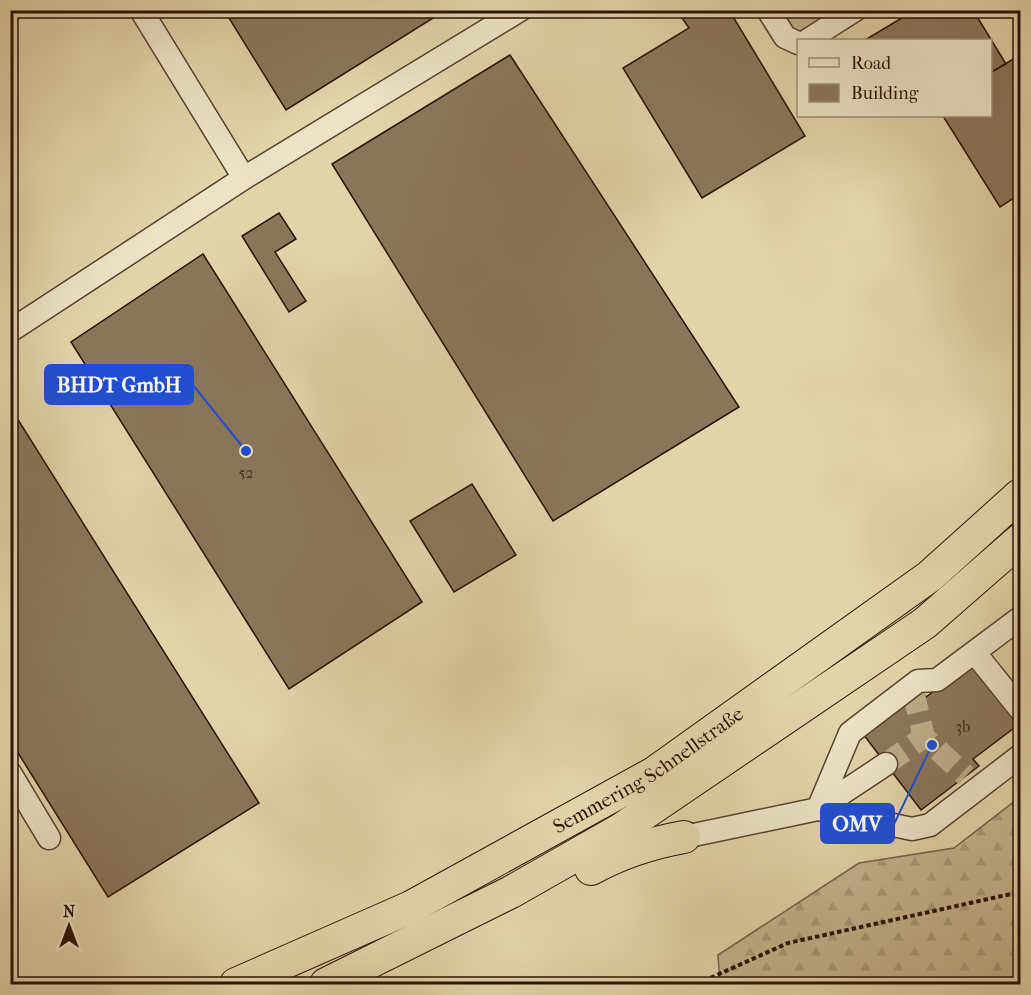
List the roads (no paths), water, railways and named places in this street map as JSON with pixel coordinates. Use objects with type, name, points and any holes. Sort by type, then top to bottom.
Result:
[{"type":"highway","name":"Semmering Schnellstraße","points":[[236,984],[411,907],[654,773],[930,576],[1020,495]]},
{"type":"highway","name":"Semmering Schnellstraße","points":[[326,984],[511,892],[620,830],[925,623],[1020,540]]},
{"type":"highway","points":[[511,892],[568,881],[619,854],[647,843],[684,837]]},
{"type":"lane","points":[[141,10],[244,178]]},
{"type":"lane","points":[[10,331],[244,178],[520,10]]},
{"type":"lane","points":[[768,10],[785,38],[797,43]]},
{"type":"lane","points":[[810,39],[855,10]]},
{"type":"lane","points":[[818,809],[850,733],[916,686],[937,680],[1020,618]]},
{"type":"lane","points":[[975,653],[1019,704]]},
{"type":"lane","points":[[818,809],[912,829],[930,825],[977,778],[1020,756]]},
{"type":"lane","points":[[684,837],[818,809],[886,764]]},
{"type":"lane","points":[[10,773],[49,838]]},
{"type":"tunnel","points":[[913,691],[924,737]]},
{"type":"tunnel","points":[[886,764],[924,737],[966,776]]},
{"type":"place","name":"BHDT GmbH","points":[[246,451]]},
{"type":"place","name":"OMV","points":[[932,745]]}]
